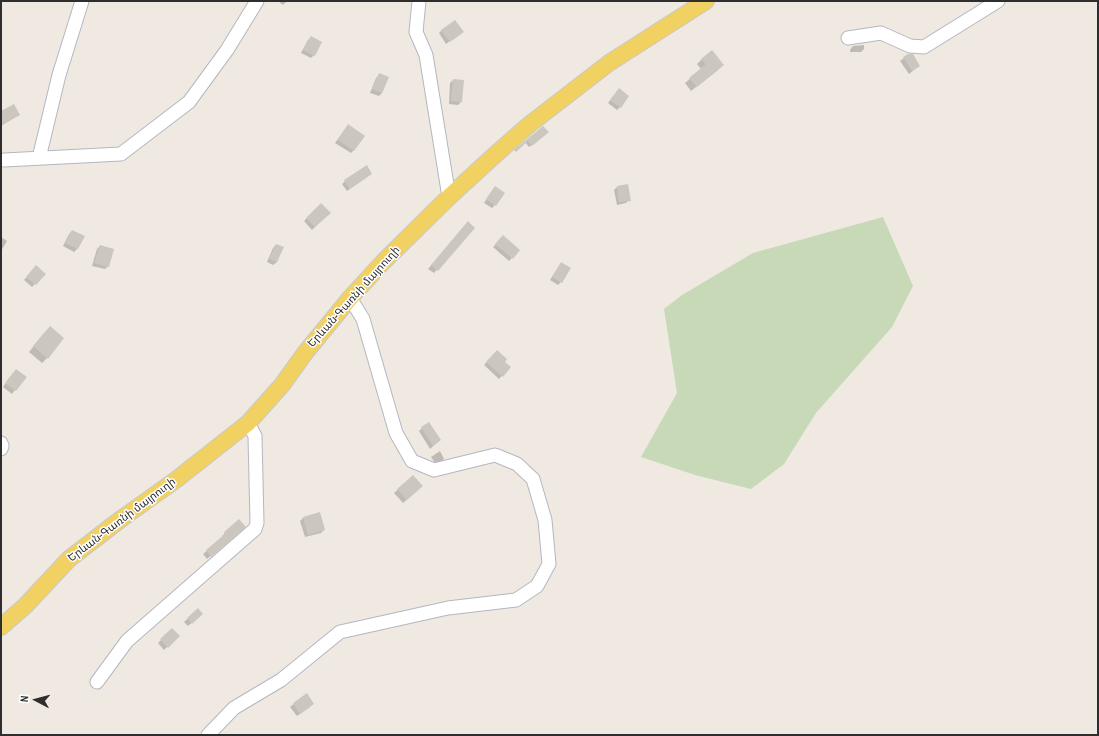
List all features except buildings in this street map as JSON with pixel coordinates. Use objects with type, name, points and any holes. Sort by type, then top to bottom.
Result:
[{"type":"main road","name":"Երևան-Գառնի մայրուղի","points":[[1,627],[25,606],[69,559],[177,479],[248,423],[282,385],[305,353],[350,298],[384,261],[449,197],[524,129],[609,63],[706,1]]},
{"type":"street","points":[[39,158],[59,75],[82,1]]},
{"type":"street","points":[[2,160],[121,154],[189,102],[227,50],[257,1]]},
{"type":"street","points":[[419,1],[416,32],[426,55],[449,197]]},
{"type":"street","points":[[848,38],[881,33],[910,46],[924,47],[998,1]]},
{"type":"street","points":[[208,735],[234,708],[281,680],[340,632],[448,608],[516,600],[537,586],[548,564],[545,520],[533,479],[517,464],[495,455],[434,470],[412,461],[396,433],[363,319],[350,298]]},
{"type":"street","points":[[97,682],[128,641],[255,529],[257,523],[255,436],[248,423]]},
{"type":"street","points":[[1,443],[1,449]]},
{"type":"green space","points":[[883,217],[913,286],[892,327],[816,413],[784,464],[751,489],[695,475],[641,457],[677,393],[664,309],[682,295],[753,253]]}]
